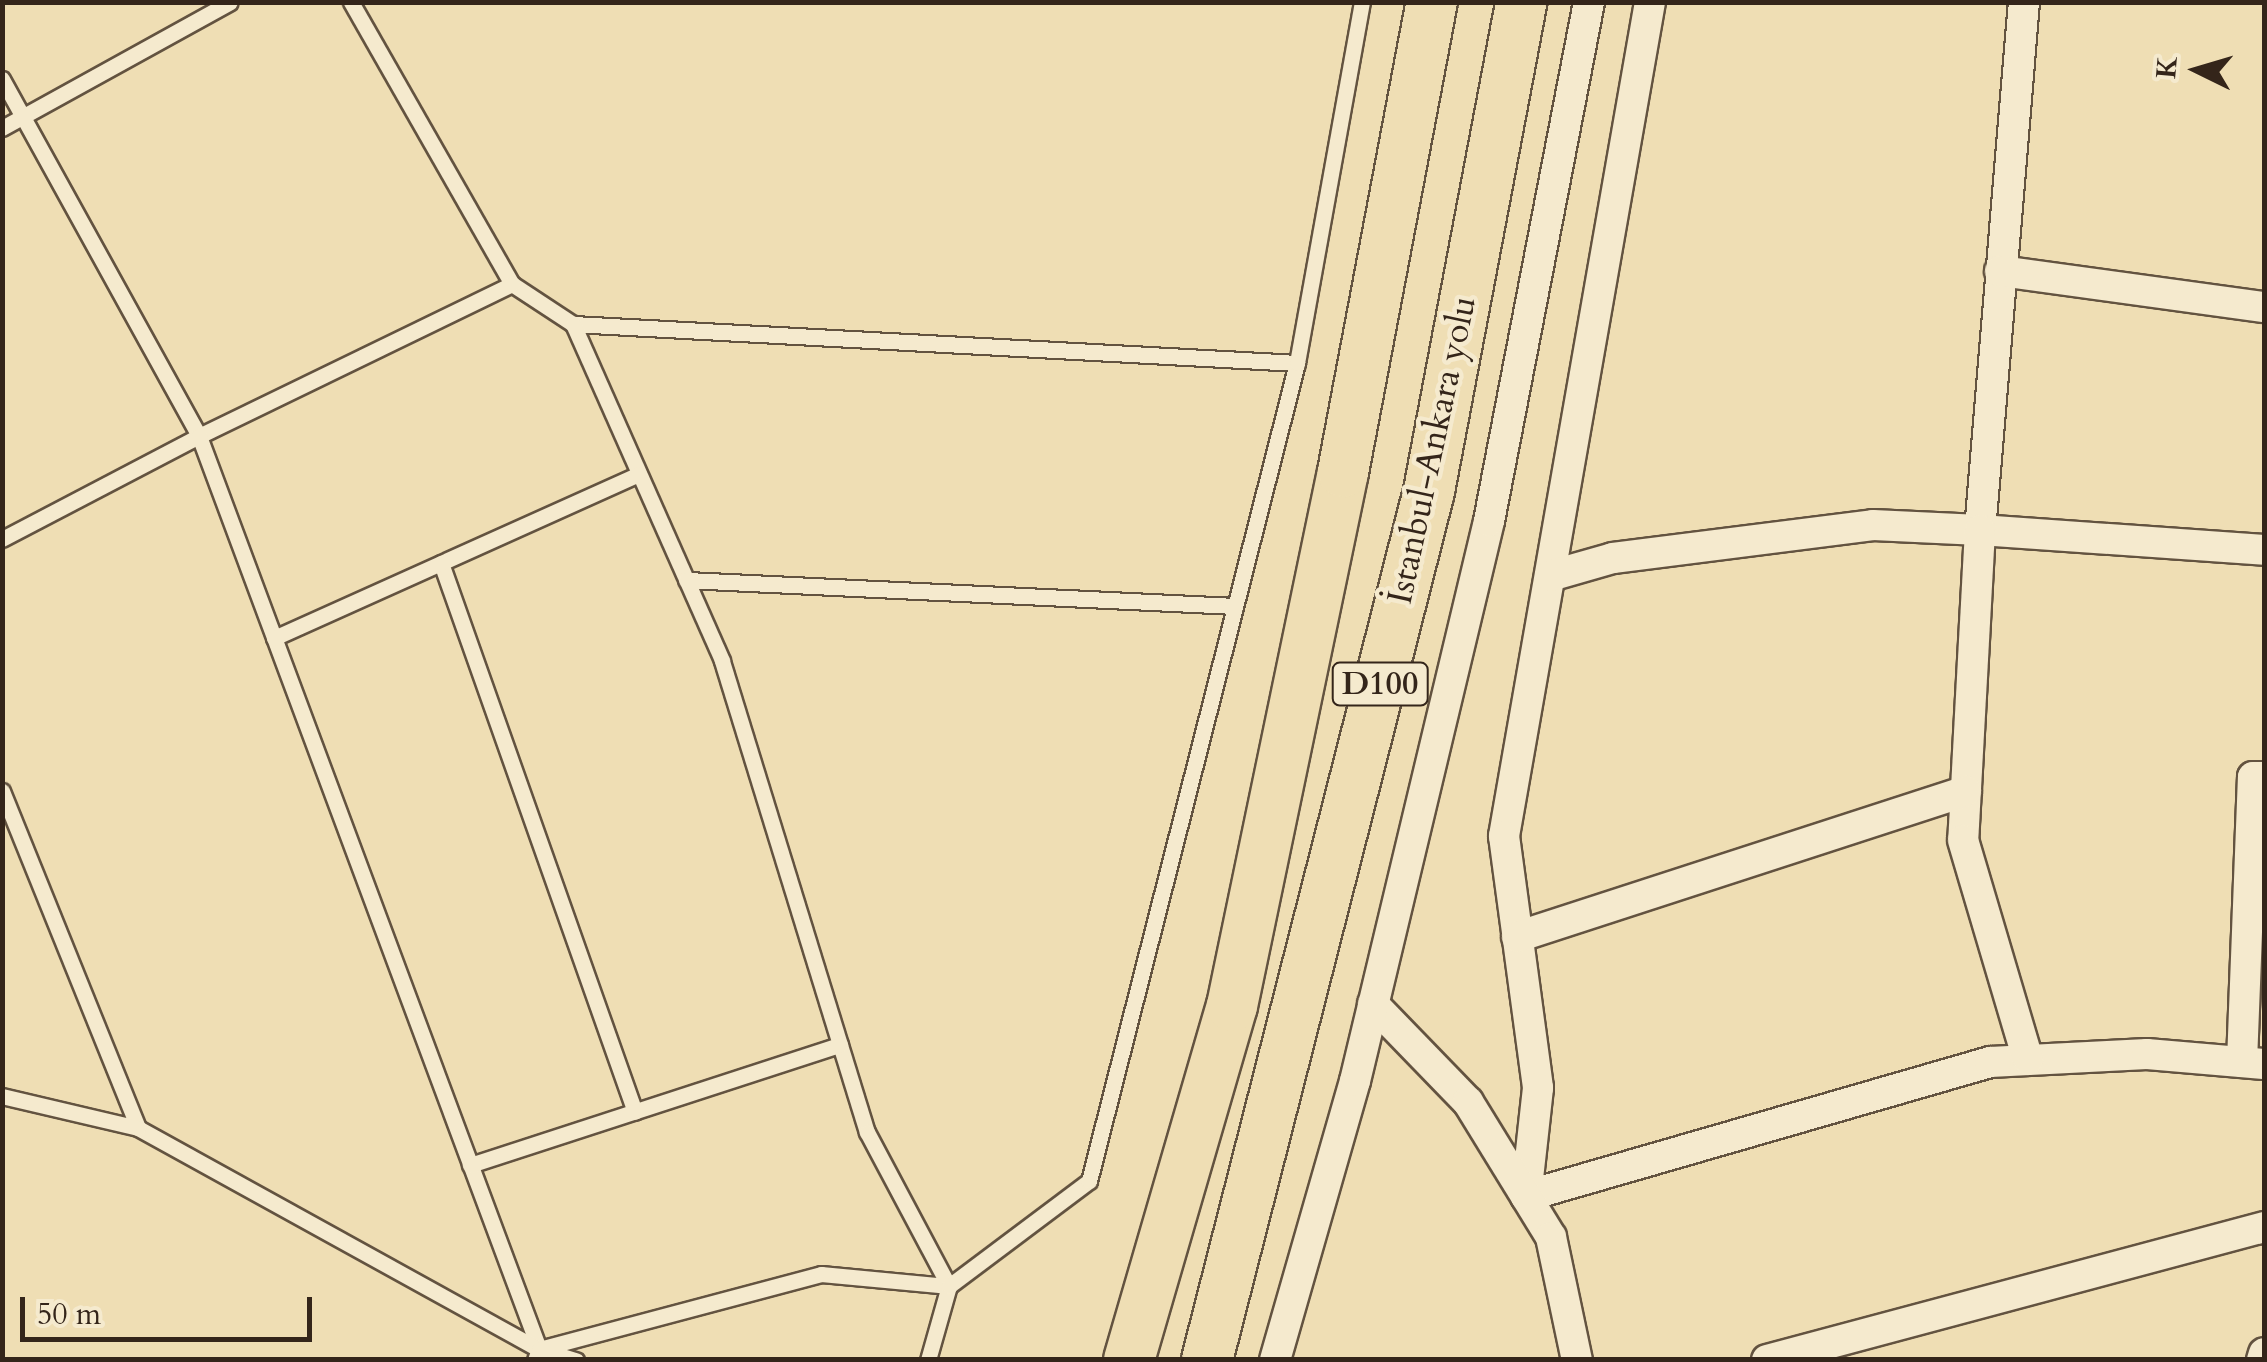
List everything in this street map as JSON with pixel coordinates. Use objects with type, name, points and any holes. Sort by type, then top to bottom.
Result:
[{"type":"highway","name":"D100","points":[[1129,1360],[1232,1006],[1344,472],[1432,2]]},
{"type":"highway","name":"İstanbul-Ankara yolu","points":[[1207,1360],[1429,491],[1521,2]]},
{"type":"street","points":[[1274,1360],[1373,1004],[1489,521],[1589,2]]},
{"type":"street","points":[[1526,1196],[1538,1088],[1504,836],[1650,2]]},
{"type":"street","points":[[2024,2],[1980,530],[1963,840],[2028,1060]]},
{"type":"street","points":[[2000,271],[2264,307]]},
{"type":"street","points":[[1550,576],[1613,558],[1873,526],[2264,550]]},
{"type":"street","points":[[1526,1196],[1990,1062],[2147,1054],[2253,1063],[2253,777],[2264,777]]},
{"type":"street","points":[[1517,936],[1966,791]]},
{"type":"street","points":[[1373,1004],[1468,1102],[1551,1236],[1578,1360]]},
{"type":"street","points":[[1767,1360],[2264,1226]]},
{"type":"lane","points":[[2,128],[230,2]]},
{"type":"lane","points":[[351,2],[512,284],[573,324],[1297,363]]},
{"type":"lane","points":[[928,1360],[950,1286],[1090,1182],[1297,363],[1362,2]]},
{"type":"lane","points":[[2,79],[199,436],[537,1354]]},
{"type":"lane","points":[[2,539],[199,436],[512,284]]},
{"type":"lane","points":[[573,324],[722,661],[866,1132],[950,1286]]},
{"type":"lane","points":[[274,638],[639,474]]},
{"type":"lane","points":[[441,563],[634,1112]]},
{"type":"lane","points":[[686,580],[1236,606]]},
{"type":"lane","points":[[2,791],[138,1128]]},
{"type":"lane","points":[[470,1166],[840,1045]]},
{"type":"lane","points":[[2,1096],[138,1128],[537,1354],[576,1360]]},
{"type":"lane","points":[[537,1354],[821,1274],[950,1286]]}]
